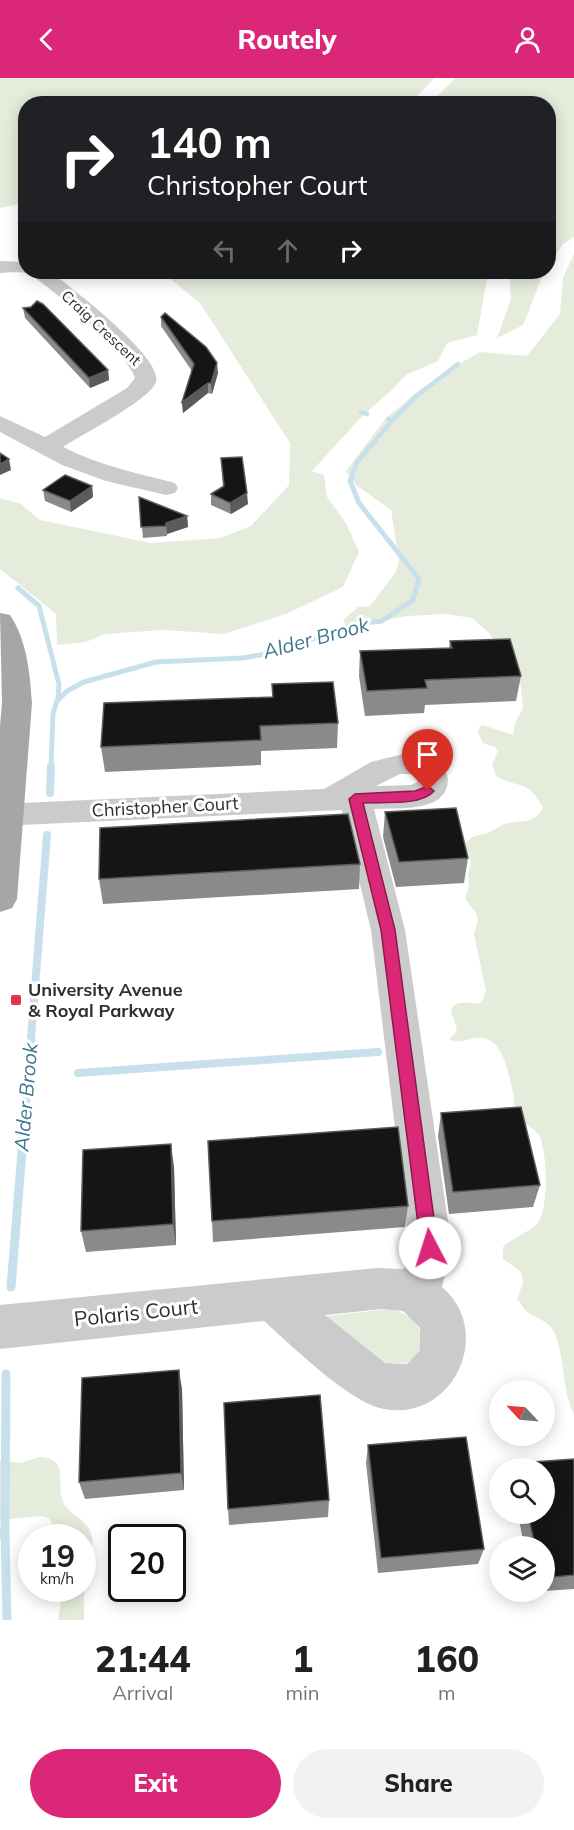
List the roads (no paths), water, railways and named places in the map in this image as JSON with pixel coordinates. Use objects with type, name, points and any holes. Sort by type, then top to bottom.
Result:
[{"type":"main road","points":[[0,621],[10,648],[16,676],[17,703],[4,815],[0,900]]},
{"type":"street","points":[[0,267],[18,268]]},
{"type":"street","name":"Craig Crescent","points":[[44,448],[142,388],[146,374],[144,367],[125,347],[48,279]]},
{"type":"street","points":[[0,423],[44,448],[115,476],[166,488]]},
{"type":"street","name":"Christopher Court","points":[[4,815],[343,799],[388,930],[429,1235],[428,1259],[418,1295]]},
{"type":"street","name":"Polaris Court","points":[[0,1327],[396,1288],[418,1295]]},
{"type":"street","points":[[271,1299],[373,1382],[403,1388],[418,1384],[432,1374],[441,1361],[445,1344],[438,1316],[418,1295]]},
{"type":"waterway","points":[[392,421],[414,398],[458,364]]},
{"type":"waterway","name":"Alder Brook","points":[[361,412],[367,414]]},
{"type":"waterway","name":"Alder Brook","points":[[388,419],[392,421]]},
{"type":"waterway","name":"Alder Brook","points":[[351,478],[357,462],[392,421]]},
{"type":"waterway","name":"Alder Brook","points":[[51,768],[53,714],[57,701],[67,691],[84,682],[156,662],[242,658],[277,652],[354,624],[382,621],[413,600],[419,579],[359,503],[350,481],[352,477]]},
{"type":"waterway","points":[[18,588],[39,606],[59,684],[58,699]]},
{"type":"waterway","name":"Alder Brook","points":[[50,793],[51,766]]},
{"type":"waterway","name":"Alder Brook","points":[[23,1140],[47,835]]},
{"type":"waterway","points":[[78,1073],[378,1052]]},
{"type":"waterway","name":"Alder Brook","points":[[11,1287],[23,1139]]},
{"type":"waterway","name":"Alder Brook","points":[[5,1533],[6,1374]]},
{"type":"waterway","name":"Alder Brook","points":[[1,1534],[5,1533]]},
{"type":"waterway","points":[[5,1533],[7,1620]]},
{"type":"place","name":"University Avenue & Royal Parkway","points":[[16,1000]]}]
